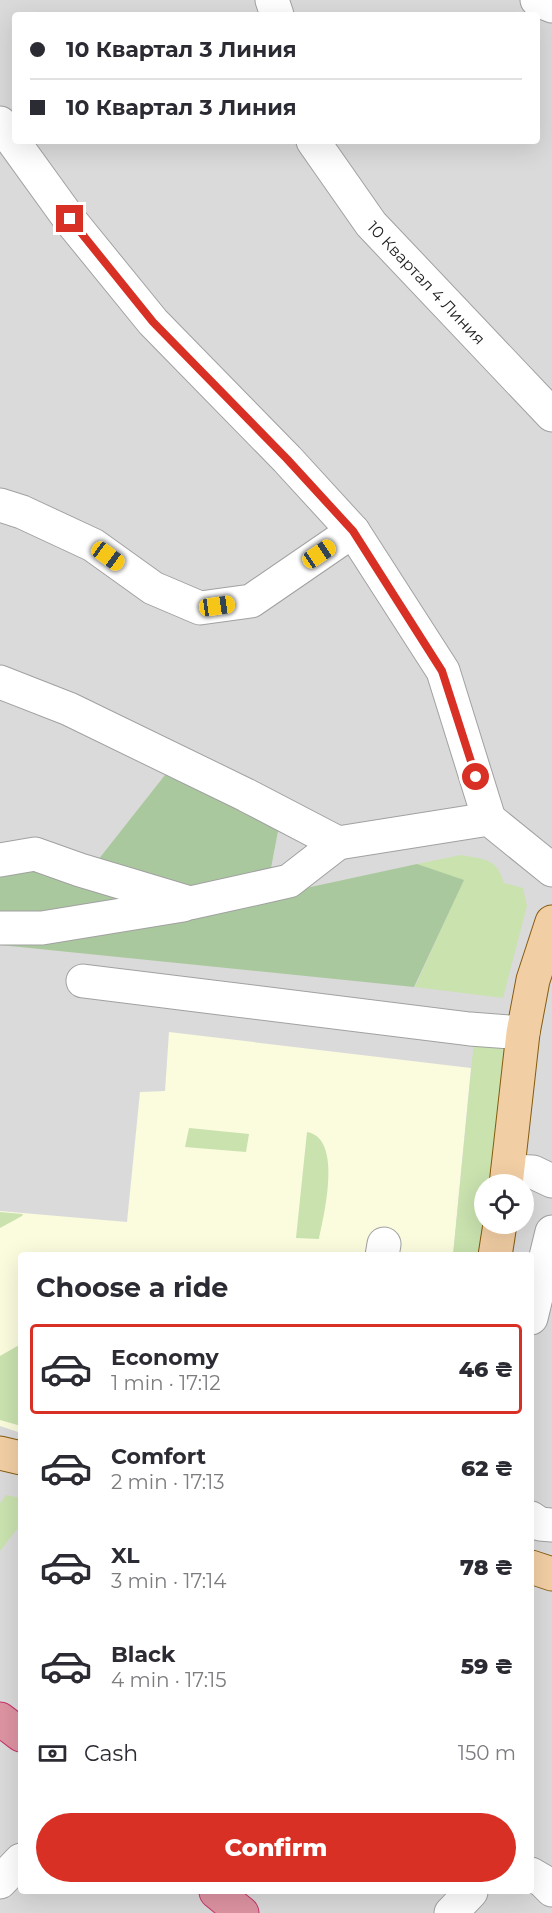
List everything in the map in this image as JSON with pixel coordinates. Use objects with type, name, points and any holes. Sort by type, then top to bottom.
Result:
[{"type":"highway","points":[[0,1719],[18,1733]]},
{"type":"highway","points":[[218,1894],[242,1913]]},
{"type":"main road","points":[[507,1174],[523,1033],[543,974],[552,922]]},
{"type":"main road","points":[[496,1252],[498,1234]]},
{"type":"main road","points":[[0,1453],[18,1457]]},
{"type":"main road","points":[[534,1568],[552,1574]]},
{"type":"street","points":[[537,0],[552,6]]},
{"type":"street","points":[[0,123],[12,139]]},
{"type":"street","points":[[15,144],[70,219],[153,322],[287,459],[353,531],[442,671],[489,819],[552,870]]},
{"type":"street","name":"10 Квартал 4 Линия","points":[[314,144],[371,224],[552,415]]},
{"type":"street","points":[[0,506],[22,513],[93,545],[153,588],[200,608],[251,601],[353,531]]},
{"type":"street","points":[[0,682],[69,709],[246,795],[338,843]]},
{"type":"street","points":[[0,928],[42,928],[190,903],[289,881],[338,843],[489,819]]},
{"type":"street","points":[[0,840],[80,870],[190,903]]},
{"type":"street","points":[[0,860],[35,854]]},
{"type":"street","points":[[83,981],[470,1029],[523,1033]]},
{"type":"street","points":[[524,1174],[532,1172],[552,1181]]},
{"type":"street","points":[[534,1306],[552,1233]]},
{"type":"street","points":[[534,1520],[540,1524],[552,1525]]},
{"type":"street","points":[[0,1882],[18,1863]]},
{"type":"street","points":[[534,1876],[552,1890]]},
{"type":"street","points":[[451,1913],[469,1894]]},
{"type":"shaded area","points":[[0,0],[552,0],[552,1913],[0,1913]]},
{"type":"shaded area","points":[[169,1032],[471,1068],[453,1252],[18,1252],[18,1432],[0,1426],[0,1211],[127,1222],[140,1092],[165,1091]]},
{"type":"green space","points":[[165,775],[279,826],[270,873],[201,893],[98,860]]},
{"type":"green space","points":[[461,855],[488,861],[497,868],[504,883],[523,888],[527,906],[503,998],[415,987],[463,881],[417,864]]},
{"type":"green space","points":[[35,862],[160,902],[0,923],[0,872]]},
{"type":"green space","points":[[417,864],[464,880],[414,987],[0,945],[0,934],[190,913]]},
{"type":"green space","points":[[474,1041],[509,1044],[493,1174],[474,1174],[474,1234],[484,1234],[484,1252],[453,1252]]},
{"type":"green space","points":[[189,1128],[249,1134],[246,1152],[185,1147]]},
{"type":"green space","points":[[307,1132],[318,1137],[325,1148],[328,1162],[327,1196],[319,1239],[296,1238]]},
{"type":"green space","points":[[0,1212],[23,1214],[0,1228]]},
{"type":"green space","points":[[18,1346],[18,1425],[0,1420],[0,1356]]},
{"type":"green space","points":[[6,1495],[18,1497],[18,1528],[0,1551],[0,1503]]},
{"type":"route","points":[[70,219],[153,322],[287,459],[353,531],[442,671],[476,777]]}]
